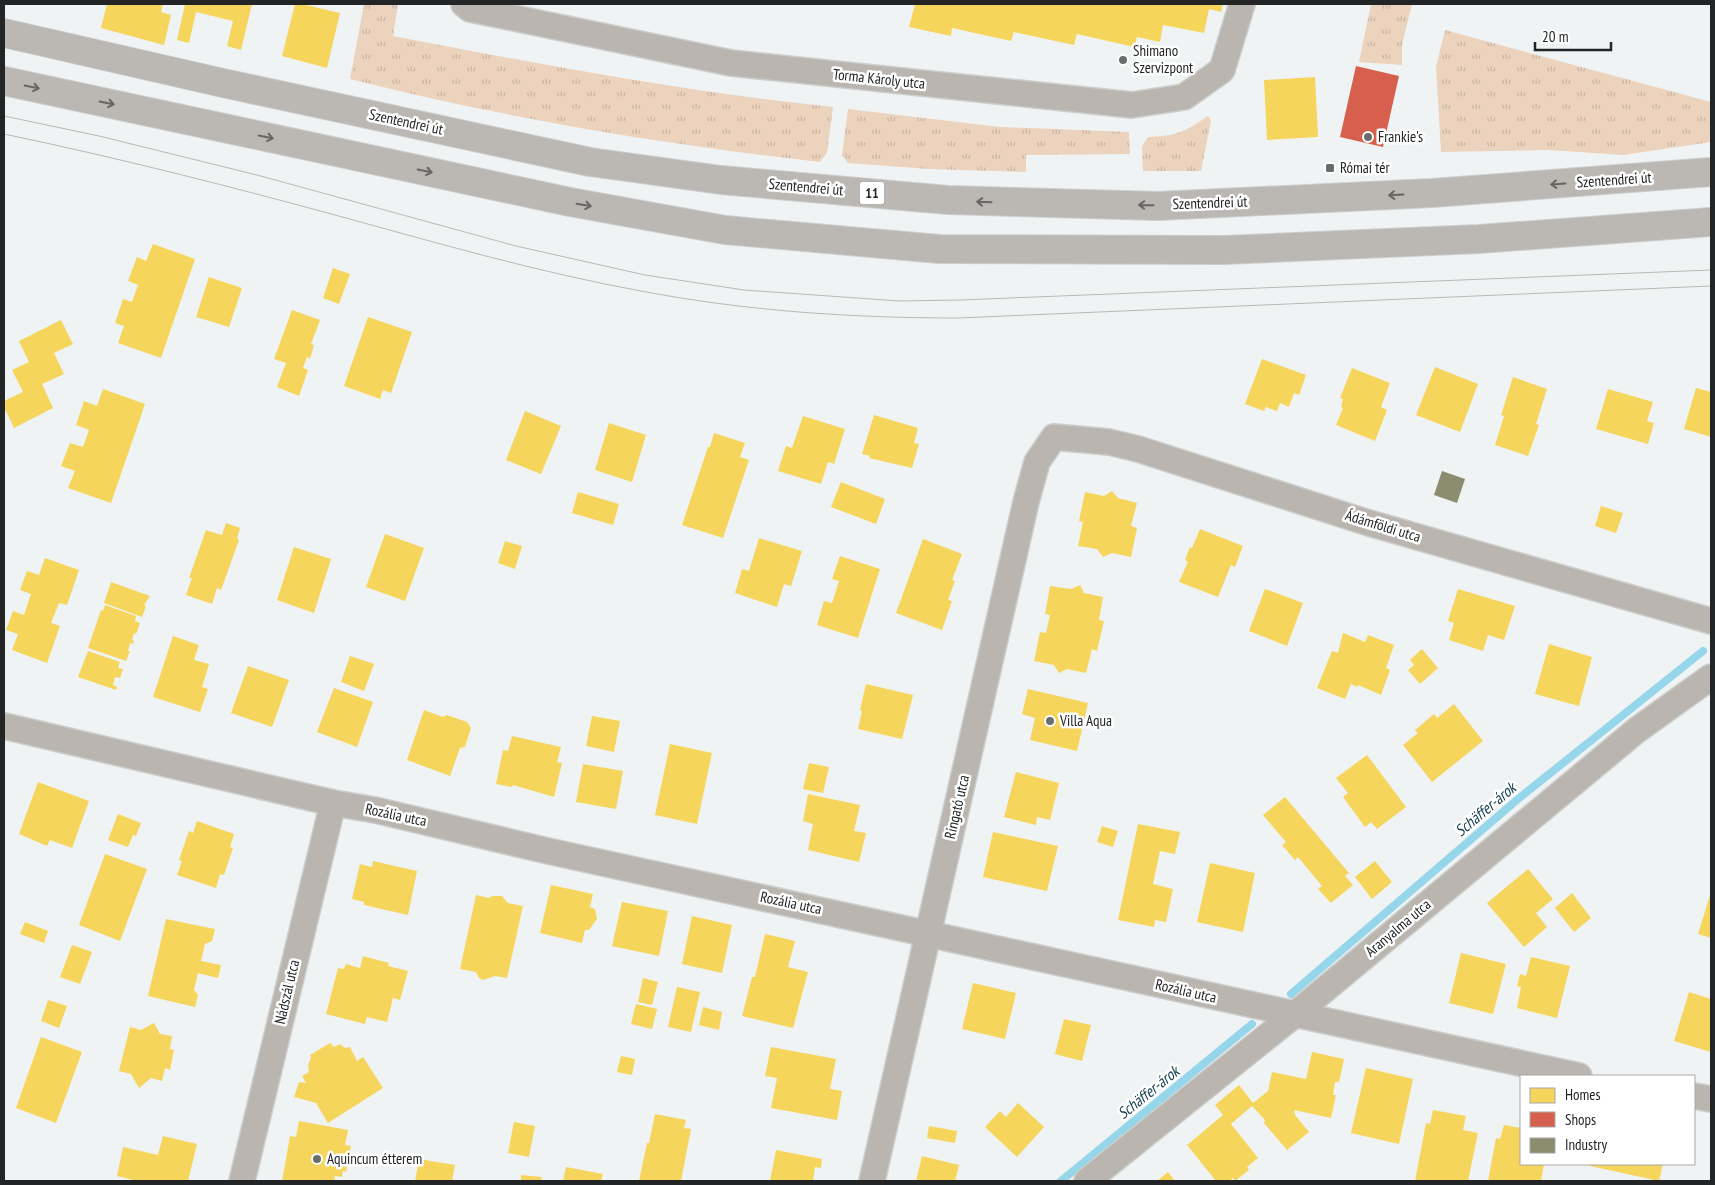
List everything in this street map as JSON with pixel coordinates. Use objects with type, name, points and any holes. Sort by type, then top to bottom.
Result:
[{"type":"main road","name":"Szentendrei út","points":[[4,33],[233,85],[590,162],[721,180],[948,200],[1158,206],[1432,193],[1711,172]]},
{"type":"main road","points":[[4,80],[580,204],[725,230],[939,249],[1224,250],[1479,239],[1711,222]]},
{"type":"street","name":"Torma Károly utca","points":[[475,6],[732,63],[1132,106],[1184,98],[1222,70],[1242,4]]},
{"type":"street","name":"Ádámföldi utca","points":[[1054,437],[1109,442],[1138,449],[1369,523],[1711,621]]},
{"type":"street","name":"Ringató utca","points":[[872,1181],[1030,486],[1037,462],[1054,437]]},
{"type":"street","name":"Aranyalma utca","points":[[1087,1181],[1294,1014],[1637,730],[1711,677]]},
{"type":"street","name":"Rozália utca","points":[[4,726],[333,803],[375,810],[548,850],[1574,1075]]},
{"type":"street","name":"Nádszál utca","points":[[242,1181],[333,803]]},
{"type":"street","points":[[1695,1096],[1711,1099]]},
{"type":"green space","points":[[364,4],[398,4],[393,36],[557,67],[722,94],[833,107],[827,153],[820,162],[642,138],[524,118],[350,79]]},
{"type":"green space","points":[[1371,4],[1412,4],[1402,45],[1402,65],[1359,62]]},
{"type":"green space","points":[[1445,30],[1711,102],[1711,142],[1623,155],[1549,150],[1441,152],[1436,67]]},
{"type":"green space","points":[[848,109],[1000,127],[1129,132],[1130,154],[1026,155],[1026,172],[929,169],[848,163],[842,155]]},
{"type":"green space","points":[[1208,116],[1211,121],[1201,171],[1143,171],[1142,146],[1148,137],[1166,136],[1180,132]]},
{"type":"building: Homes","points":[[107,4],[163,4],[161,12],[171,15],[164,45],[101,28]]},
{"type":"building: Homes","points":[[185,4],[252,4],[241,50],[227,46],[233,21],[196,12],[189,43],[177,40]]},
{"type":"building: Homes","points":[[295,4],[340,13],[327,68],[282,56]]},
{"type":"building: Homes","points":[[915,4],[1223,4],[1221,12],[1209,9],[1204,33],[1163,25],[1160,42],[1137,37],[1134,47],[1077,34],[1074,45],[1014,32],[1011,41],[952,28],[951,36],[909,27]]},
{"type":"building: Homes","points":[[1315,77],[1318,137],[1267,140],[1264,80]]},
{"type":"building: Homes","points":[[153,244],[195,259],[161,358],[118,343],[124,326],[115,323],[123,299],[132,302],[138,285],[128,281],[137,257],[146,261]]},
{"type":"building: Homes","points":[[333,268],[350,274],[339,304],[323,298]]},
{"type":"building: Homes","points":[[209,277],[242,288],[229,327],[196,317]]},
{"type":"building: Homes","points":[[292,310],[320,320],[311,344],[314,345],[310,359],[307,357],[303,368],[308,370],[299,396],[277,387],[286,363],[274,359]]},
{"type":"building: Homes","points":[[368,317],[412,332],[391,393],[383,390],[380,399],[344,386]]},
{"type":"building: Homes","points":[[61,320],[73,344],[54,353],[64,374],[42,384],[53,408],[14,428],[4,407],[4,401],[23,392],[12,370],[29,362],[19,341]]},
{"type":"building: Homes","points":[[1262,359],[1306,375],[1299,395],[1294,393],[1289,407],[1280,403],[1277,411],[1266,407],[1264,411],[1245,404]]},
{"type":"building: Homes","points":[[1435,367],[1478,384],[1460,432],[1416,415]]},
{"type":"building: Homes","points":[[1352,368],[1390,383],[1381,407],[1387,410],[1375,441],[1336,425],[1343,408],[1341,407],[1343,399],[1340,398]]},
{"type":"building: Homes","points":[[1513,377],[1547,389],[1536,424],[1539,425],[1528,456],[1495,445],[1504,416],[1501,415]]},
{"type":"building: Homes","points":[[1696,388],[1711,392],[1711,437],[1684,429]]},
{"type":"building: Homes","points":[[103,389],[145,404],[111,503],[68,488],[75,471],[61,466],[70,443],[83,447],[89,430],[76,425],[84,401],[97,406]]},
{"type":"building: Homes","points":[[1608,389],[1653,402],[1647,421],[1654,423],[1648,444],[1596,429]]},
{"type":"building: Homes","points":[[525,411],[561,426],[541,474],[506,460]]},
{"type":"building: Homes","points":[[874,415],[918,428],[914,443],[919,444],[912,468],[869,458],[870,456],[862,454]]},
{"type":"building: Homes","points":[[803,416],[845,429],[834,464],[828,462],[821,484],[778,471],[786,446],[792,448]]},
{"type":"building: Homes","points":[[609,423],[646,435],[632,482],[595,470]]},
{"type":"building: Homes","points":[[714,433],[745,443],[740,457],[749,460],[723,538],[682,525]]},
{"type":"building: Homes","points":[[841,482],[885,499],[876,524],[831,507]]},
{"type":"building: Homes","points":[[1112,491],[1118,498],[1137,503],[1131,526],[1137,528],[1131,557],[1112,553],[1103,557],[1097,549],[1078,546],[1083,522],[1079,521],[1085,492],[1104,496]]},
{"type":"building: Homes","points":[[578,492],[619,504],[613,525],[572,513]]},
{"type":"building: Homes","points":[[1601,506],[1623,513],[1616,533],[1595,526]]},
{"type":"building: Homes","points":[[226,523],[240,528],[237,538],[239,540],[221,590],[217,588],[212,604],[186,595],[192,578],[189,578],[206,530],[222,535]]},
{"type":"building: Homes","points":[[1200,529],[1243,546],[1235,567],[1231,565],[1218,597],[1179,582],[1188,562],[1185,560],[1190,547],[1192,548]]},
{"type":"building: Homes","points":[[385,534],[424,548],[405,601],[366,587]]},
{"type":"building: Homes","points":[[759,538],[802,551],[791,586],[784,584],[777,607],[735,593],[742,569],[749,571]]},
{"type":"building: Homes","points":[[923,539],[962,554],[952,580],[955,581],[948,600],[952,601],[942,630],[896,613]]},
{"type":"building: Homes","points":[[505,541],[522,546],[515,569],[498,563]]},
{"type":"building: Homes","points":[[294,547],[331,559],[314,613],[277,600]]},
{"type":"building: Homes","points":[[840,556],[880,569],[858,638],[817,625],[824,601],[832,603],[839,581],[832,579]]},
{"type":"building: Homes","points":[[45,558],[79,570],[67,605],[59,603],[51,623],[60,626],[47,663],[12,650],[18,634],[6,630],[13,611],[24,615],[31,594],[20,590],[27,571],[39,575]]},
{"type":"building: Homes","points":[[111,582],[150,596],[144,605],[146,606],[142,617],[104,603]]},
{"type":"building: Homes","points":[[1080,585],[1084,593],[1103,597],[1099,620],[1104,621],[1097,651],[1092,649],[1086,673],[1067,669],[1059,673],[1054,665],[1034,661],[1040,632],[1046,633],[1050,615],[1045,614],[1050,586],[1071,589]]},
{"type":"building: Homes","points":[[1265,589],[1303,603],[1287,646],[1249,631]]},
{"type":"building: Homes","points":[[1458,589],[1515,606],[1504,640],[1488,635],[1483,651],[1449,640],[1454,623],[1448,621]]},
{"type":"building: Homes","points":[[105,605],[136,616],[135,621],[140,623],[136,634],[134,633],[133,644],[130,643],[128,651],[130,651],[126,661],[88,648],[101,610],[103,611]]},
{"type":"building: Homes","points":[[1343,633],[1365,642],[1368,635],[1394,645],[1386,668],[1390,670],[1381,695],[1351,684],[1345,699],[1317,688],[1332,651],[1338,653]]},
{"type":"building: Homes","points":[[173,636],[199,645],[194,660],[209,664],[202,687],[208,689],[200,712],[153,697]]},
{"type":"building: Homes","points":[[1549,644],[1592,657],[1579,706],[1535,694]]},
{"type":"building: Homes","points":[[1422,649],[1438,668],[1420,684],[1408,670],[1414,665],[1410,660]]},
{"type":"building: Homes","points":[[88,651],[120,662],[118,668],[123,669],[120,678],[115,677],[113,685],[117,687],[116,690],[78,677]]},
{"type":"building: Homes","points":[[350,656],[374,664],[364,691],[341,682]]},
{"type":"building: Homes","points":[[248,666],[289,680],[272,727],[231,713]]},
{"type":"building: Homes","points":[[866,684],[913,695],[902,739],[858,729]]},
{"type":"building: Homes","points":[[334,688],[373,702],[357,747],[317,732]]},
{"type":"building: Homes","points":[[1028,689],[1088,703],[1077,751],[1030,740],[1035,718],[1022,714]]},
{"type":"building: Homes","points":[[1454,704],[1483,741],[1432,782],[1403,745],[1418,733],[1415,730],[1434,714],[1437,718]]},
{"type":"building: Homes","points":[[424,710],[443,717],[447,715],[467,722],[471,728],[465,747],[460,748],[450,776],[407,760]]},
{"type":"building: Homes","points":[[592,716],[620,721],[614,752],[586,746]]},
{"type":"building: Homes","points":[[512,736],[561,747],[557,762],[562,763],[554,797],[513,785],[512,787],[496,784],[503,750],[508,751]]},
{"type":"building: Homes","points":[[670,744],[712,753],[697,824],[655,815]]},
{"type":"building: Homes","points":[[1367,755],[1406,807],[1377,829],[1371,822],[1365,827],[1343,797],[1348,793],[1336,778]]},
{"type":"building: Homes","points":[[809,763],[829,767],[823,793],[803,789]]},
{"type":"building: Homes","points":[[583,764],[623,771],[616,809],[576,802]]},
{"type":"building: Homes","points":[[1016,772],[1059,783],[1050,820],[1037,817],[1036,825],[1004,817]]},
{"type":"building: Homes","points":[[38,782],[89,801],[72,848],[50,840],[47,846],[19,834]]},
{"type":"building: Homes","points":[[808,794],[860,805],[854,831],[866,833],[859,862],[808,850],[813,824],[803,821]]},
{"type":"building: Homes","points":[[1285,797],[1349,873],[1345,876],[1353,885],[1331,903],[1318,889],[1322,886],[1298,857],[1295,860],[1282,845],[1286,842],[1263,815]]},
{"type":"building: Homes","points":[[118,814],[141,823],[136,836],[133,835],[128,847],[108,840]]},
{"type":"building: Homes","points":[[197,821],[234,834],[230,847],[233,848],[224,875],[220,874],[216,888],[177,875],[182,861],[179,860],[189,831],[193,833]]},
{"type":"building: Homes","points":[[1138,824],[1180,832],[1175,854],[1160,851],[1153,884],[1173,889],[1166,922],[1155,920],[1154,927],[1118,920]]},
{"type":"building: Homes","points":[[1102,826],[1118,831],[1113,847],[1097,842]]},
{"type":"building: Homes","points":[[993,832],[1058,846],[1047,891],[983,877]]},
{"type":"building: Homes","points":[[105,854],[147,869],[120,941],[79,925]]},
{"type":"building: Homes","points":[[373,861],[417,871],[408,915],[364,905],[364,902],[352,899],[360,864],[372,867]]},
{"type":"building: Homes","points":[[1375,861],[1392,882],[1372,899],[1355,877]]},
{"type":"building: Homes","points":[[1210,863],[1255,873],[1243,932],[1197,922]]},
{"type":"building: Homes","points":[[1528,869],[1553,899],[1536,913],[1547,927],[1524,947],[1487,903]]},
{"type":"building: Homes","points":[[551,885],[593,894],[590,907],[595,909],[597,919],[589,930],[585,930],[582,943],[540,933]]},
{"type":"building: Homes","points":[[1711,892],[1711,938],[1698,934]]},
{"type":"building: Homes","points":[[1572,893],[1591,918],[1574,932],[1555,908]]},
{"type":"building: Homes","points":[[476,895],[489,898],[492,896],[502,896],[508,903],[523,906],[507,978],[495,976],[483,980],[479,978],[476,972],[460,969]]},
{"type":"building: Homes","points":[[622,902],[668,911],[659,956],[612,946]]},
{"type":"building: Homes","points":[[692,916],[732,925],[722,973],[682,964]]},
{"type":"building: Homes","points":[[166,919],[215,929],[212,941],[205,944],[201,961],[221,965],[218,978],[198,973],[194,990],[198,995],[195,1007],[148,996]]},
{"type":"building: Homes","points":[[25,922],[48,931],[44,943],[20,934]]},
{"type":"building: Homes","points":[[765,934],[795,941],[788,967],[808,972],[793,1028],[742,1016],[752,977],[755,977]]},
{"type":"building: Homes","points":[[72,945],[92,952],[80,984],[60,977]]},
{"type":"building: Homes","points":[[1461,953],[1506,964],[1493,1014],[1449,1003]]},
{"type":"building: Homes","points":[[363,956],[389,963],[388,966],[408,971],[400,1000],[393,998],[387,1022],[367,1017],[365,1024],[326,1014],[338,968],[344,969],[346,964],[360,968]]},
{"type":"building: Homes","points":[[1531,957],[1570,966],[1557,1018],[1517,1008],[1521,987],[1517,986],[1520,974],[1526,976]]},
{"type":"building: Homes","points":[[643,978],[658,982],[652,1005],[638,1002]]},
{"type":"building: Homes","points":[[973,983],[1016,993],[1005,1039],[962,1029]]},
{"type":"building: Homes","points":[[677,987],[700,992],[691,1032],[668,1027]]},
{"type":"building: Homes","points":[[1689,992],[1711,999],[1711,1052],[1674,1041]]},
{"type":"building: Homes","points":[[48,1000],[67,1006],[59,1028],[41,1021]]},
{"type":"building: Homes","points":[[636,1004],[657,1009],[652,1029],[631,1024]]},
{"type":"building: Homes","points":[[703,1007],[722,1012],[719,1030],[699,1025]]},
{"type":"building: Homes","points":[[1064,1019],[1091,1025],[1082,1061],[1055,1054]]},
{"type":"building: Homes","points":[[154,1023],[160,1034],[172,1036],[170,1049],[174,1050],[170,1070],[165,1068],[162,1081],[151,1078],[139,1088],[131,1074],[119,1071],[130,1027],[141,1030]]},
{"type":"building: Homes","points":[[41,1037],[82,1052],[56,1123],[16,1108]]},
{"type":"building: Homes","points":[[330,1043],[334,1047],[340,1044],[345,1048],[350,1047],[357,1061],[363,1057],[383,1088],[328,1123],[316,1103],[294,1097],[299,1082],[306,1083],[302,1076],[309,1072],[310,1055]]},
{"type":"building: Homes","points":[[771,1047],[836,1059],[830,1089],[842,1091],[837,1120],[771,1108],[777,1078],[765,1076]]},
{"type":"building: Homes","points":[[1312,1052],[1344,1059],[1339,1082],[1335,1082],[1333,1095],[1336,1095],[1331,1118],[1294,1110],[1295,1115],[1309,1132],[1287,1150],[1252,1106],[1231,1124],[1258,1158],[1247,1167],[1249,1170],[1235,1181],[1233,1178],[1229,1181],[1216,1181],[1187,1145],[1223,1115],[1215,1105],[1239,1085],[1253,1103],[1268,1091],[1272,1072],[1306,1079]]},
{"type":"building: Homes","points":[[621,1056],[635,1059],[632,1075],[617,1072]]},
{"type":"building: Homes","points":[[1366,1068],[1413,1079],[1399,1144],[1351,1133]]},
{"type":"building: Homes","points":[[1018,1103],[1044,1127],[1017,1157],[985,1127],[1000,1111],[1006,1117]]},
{"type":"building: Homes","points":[[1433,1110],[1466,1116],[1463,1130],[1478,1133],[1468,1181],[1415,1181],[1426,1123],[1430,1124]]},
{"type":"building: Homes","points":[[655,1114],[686,1120],[684,1128],[691,1129],[681,1181],[639,1181]]},
{"type":"building: Homes","name":"Aquincum étterem","points":[[299,1121],[348,1130],[345,1145],[351,1146],[346,1172],[343,1171],[342,1177],[335,1176],[334,1181],[282,1181],[290,1136],[296,1137]]},
{"type":"building: Homes","points":[[514,1122],[535,1126],[529,1157],[508,1153]]},
{"type":"building: Homes","points":[[1504,1125],[1520,1128],[1520,1165],[1544,1165],[1541,1181],[1488,1181],[1496,1138],[1500,1139]]},
{"type":"building: Homes","points":[[929,1126],[957,1131],[955,1143],[927,1138]]},
{"type":"building: Homes","points":[[163,1136],[197,1144],[188,1181],[137,1181],[117,1176],[123,1147],[158,1155]]},
{"type":"building: Homes","points":[[776,1150],[822,1159],[821,1168],[815,1167],[813,1181],[770,1181]]},
{"type":"building: Homes","points":[[922,1156],[959,1165],[955,1181],[916,1181]]},
{"type":"building: Homes","points":[[419,1159],[455,1165],[452,1181],[415,1181]]},
{"type":"building: Homes","points":[[1590,1165],[1663,1165],[1659,1181]]},
{"type":"building: Homes","points":[[566,1167],[603,1174],[601,1181],[563,1181]]},
{"type":"building: Homes","points":[[1168,1172],[1175,1181],[1157,1181]]},
{"type":"building: Homes","points":[[521,1175],[542,1177],[541,1181],[521,1181]]},
{"type":"building: Shops","points":[[1356,66],[1399,76],[1383,147],[1340,137]]},
{"type":"building: Industry","points":[[1442,471],[1465,479],[1457,503],[1434,495]]},
{"type":"waterway","name":"Schäffer-árok","points":[[1291,994],[1518,799],[1703,651]]},
{"type":"waterway","name":"Schäffer-árok","points":[[1061,1181],[1252,1024]]},
{"type":"tram line","points":[[4,116],[99,136],[257,175],[516,246],[645,275],[744,290],[899,301],[960,300],[1711,270]]},
{"type":"tram line","points":[[4,134],[218,184],[567,276],[680,298],[799,312],[879,317],[958,318],[1711,286]]},
{"type":"place","name":"Shimano Szervizpont","points":[[1123,60]]},
{"type":"place","name":"Frankie's","points":[[1368,137]]},
{"type":"place","name":"Római tér","points":[[1330,168]]},
{"type":"place","name":"Villa Aqua","points":[[1050,721]]},
{"type":"place","name":"Aquincum étterem","points":[[317,1159]]}]
